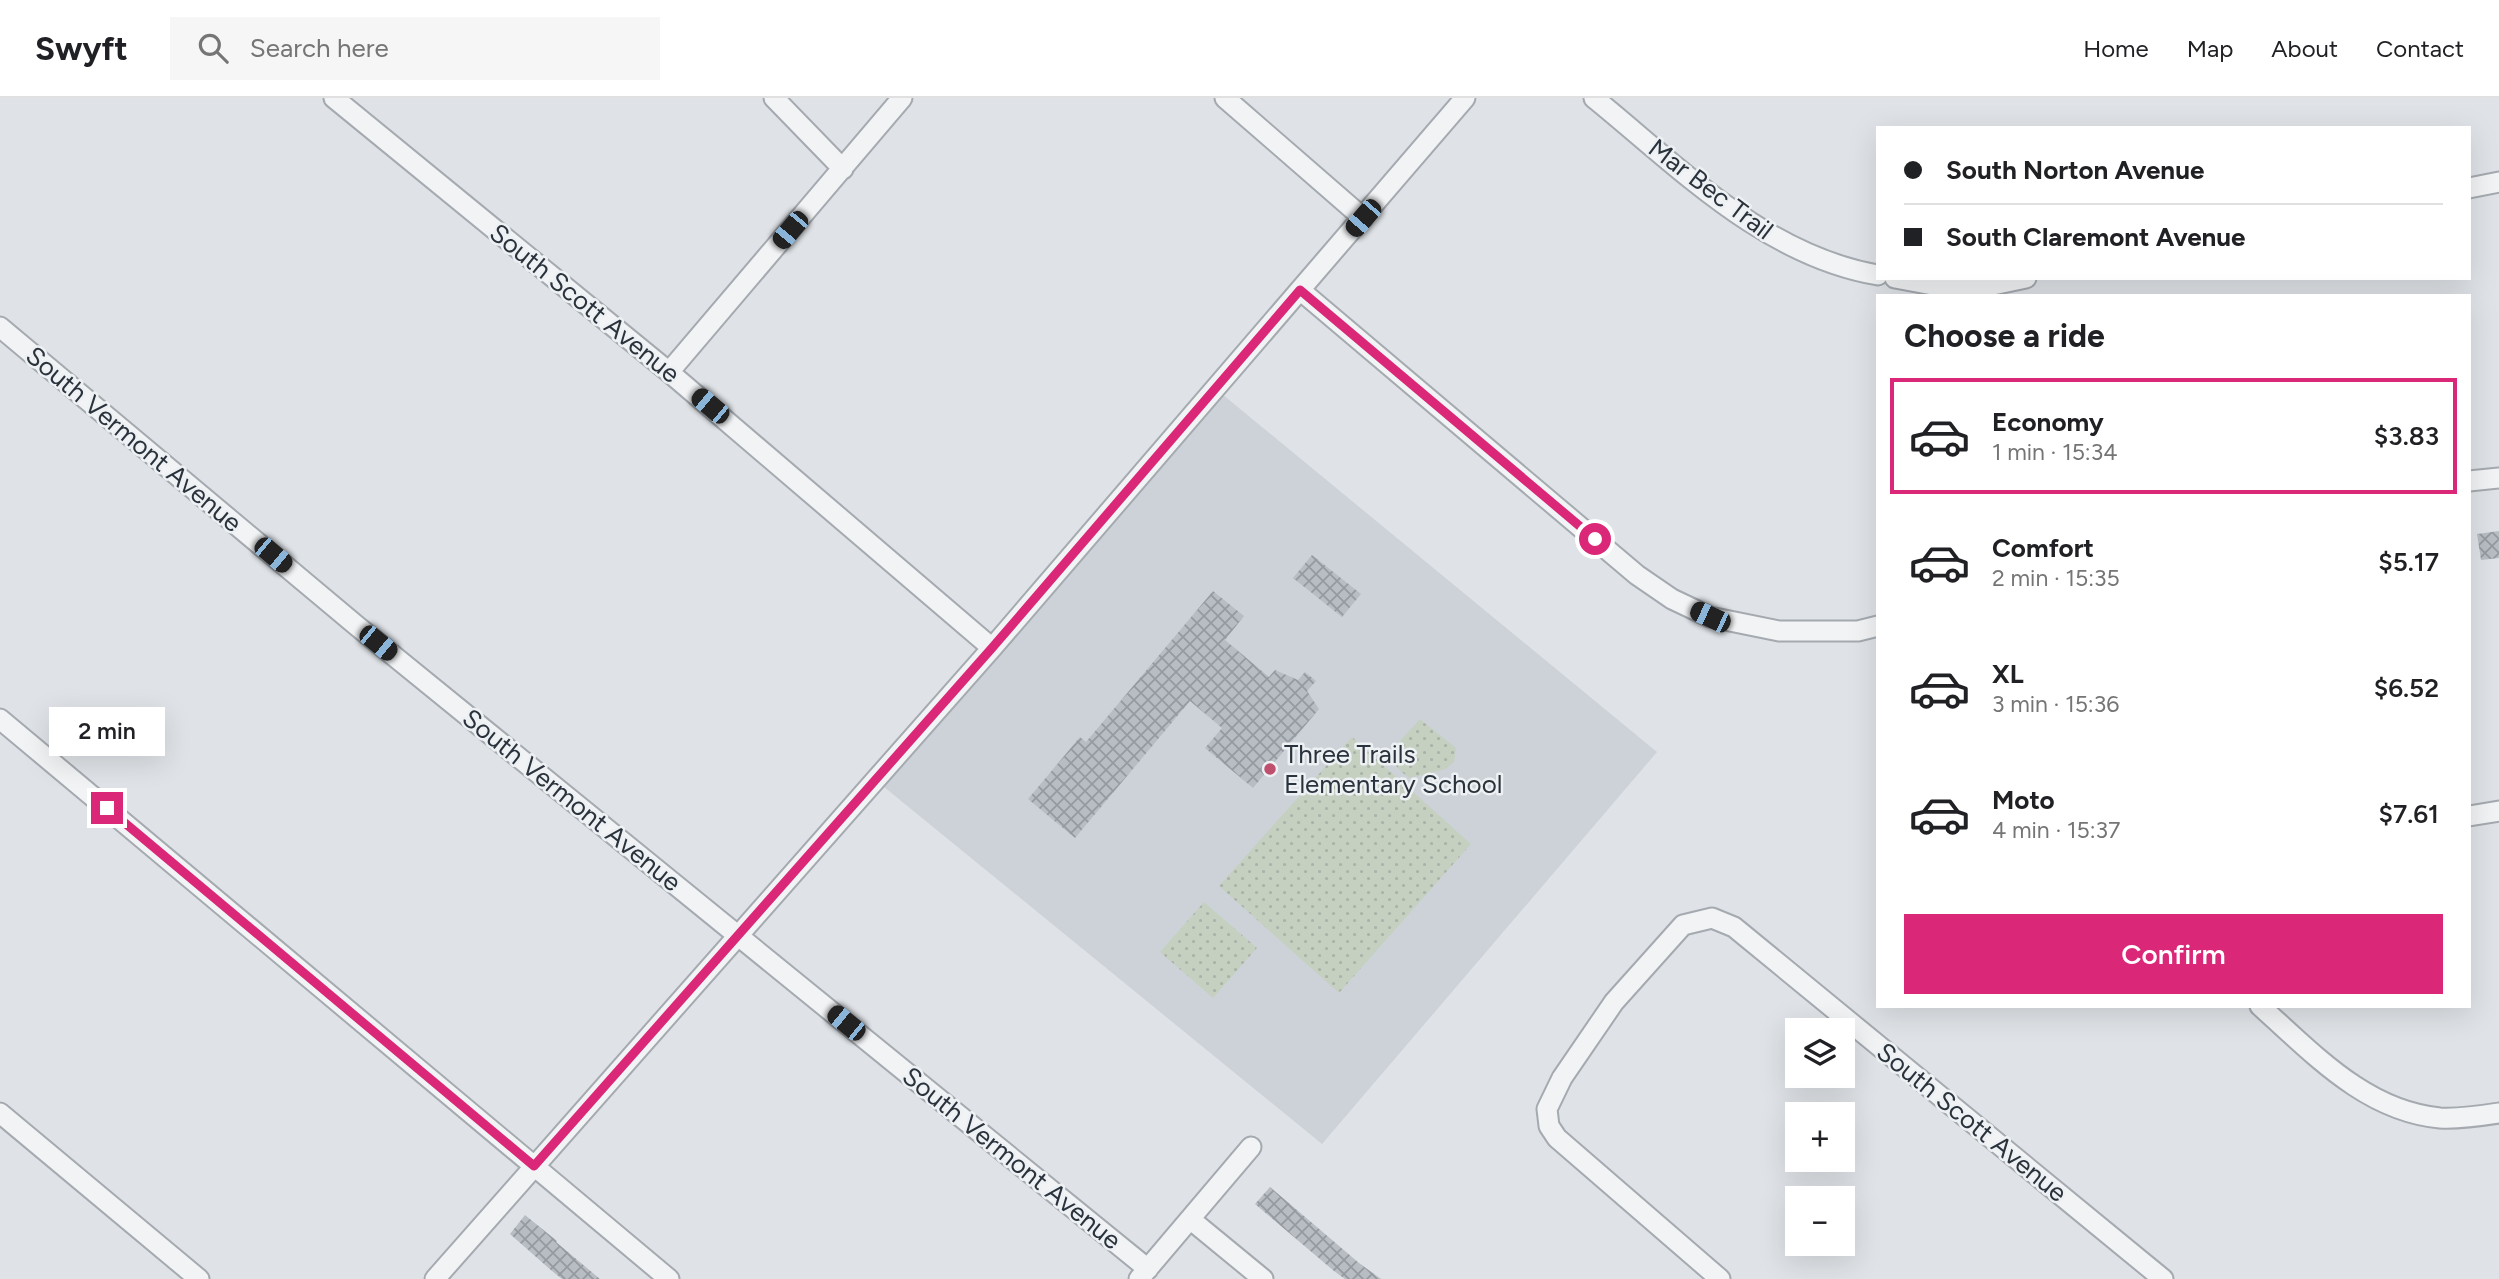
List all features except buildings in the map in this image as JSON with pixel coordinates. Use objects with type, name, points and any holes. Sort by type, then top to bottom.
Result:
[{"type":"street","name":"South Scott Avenue","points":[[334,98],[669,372],[992,648]]},
{"type":"street","points":[[774,98],[842,169]]},
{"type":"street","points":[[669,372],[902,98]]},
{"type":"street","points":[[1225,98],[1363,218]]},
{"type":"street","points":[[435,1279],[992,648],[1465,98]]},
{"type":"street","name":"Mar Bec Trail","points":[[1594,98],[1725,204],[1770,235],[1807,253],[1858,272],[1876,275]]},
{"type":"street","points":[[2471,188],[2499,182]]},
{"type":"street","points":[[1906,280],[1938,286],[1988,286],[2016,280]]},
{"type":"street","points":[[1300,290],[1637,575],[1672,599],[1710,617],[1779,631],[1858,631],[1876,626]]},
{"type":"street","name":"South Vermont Avenue","points":[[0,327],[357,626],[738,935],[1143,1274]]},
{"type":"street","points":[[2471,481],[2499,478]]},
{"type":"street","points":[[0,719],[669,1279]]},
{"type":"street","points":[[2471,816],[2499,811]]},
{"type":"street","name":"South Scott Avenue","points":[[1720,1279],[1557,1138],[1549,1126],[1547,1109],[1562,1078],[1614,1002],[1683,925],[1712,919],[1734,927],[2163,1279]]},
{"type":"street","points":[[2262,1008],[2350,1084],[2397,1109],[2441,1118],[2499,1113]]},
{"type":"street","points":[[0,1113],[199,1279]]},
{"type":"street","points":[[1143,1274],[1251,1147]]},
{"type":"street","points":[[1190,1219],[1263,1279]]},
{"type":"shaded area","name":"Three Trails Elementary School","points":[[1222,394],[1657,752],[1322,1144],[884,787]]},
{"type":"green space","points":[[1420,719],[1456,748],[1454,762],[1446,769],[1410,778],[1400,770],[1393,756],[1400,741]]},
{"type":"green space","points":[[1352,737],[1471,844],[1339,993],[1219,886]]},
{"type":"green space","points":[[1204,902],[1257,948],[1213,998],[1160,952]]},
{"type":"place","name":"Three Trails Elementary School","points":[[1270,769]]},
{"type":"route","points":[[107,808],[534,1166],[992,648],[1300,290],[1595,539]]}]
